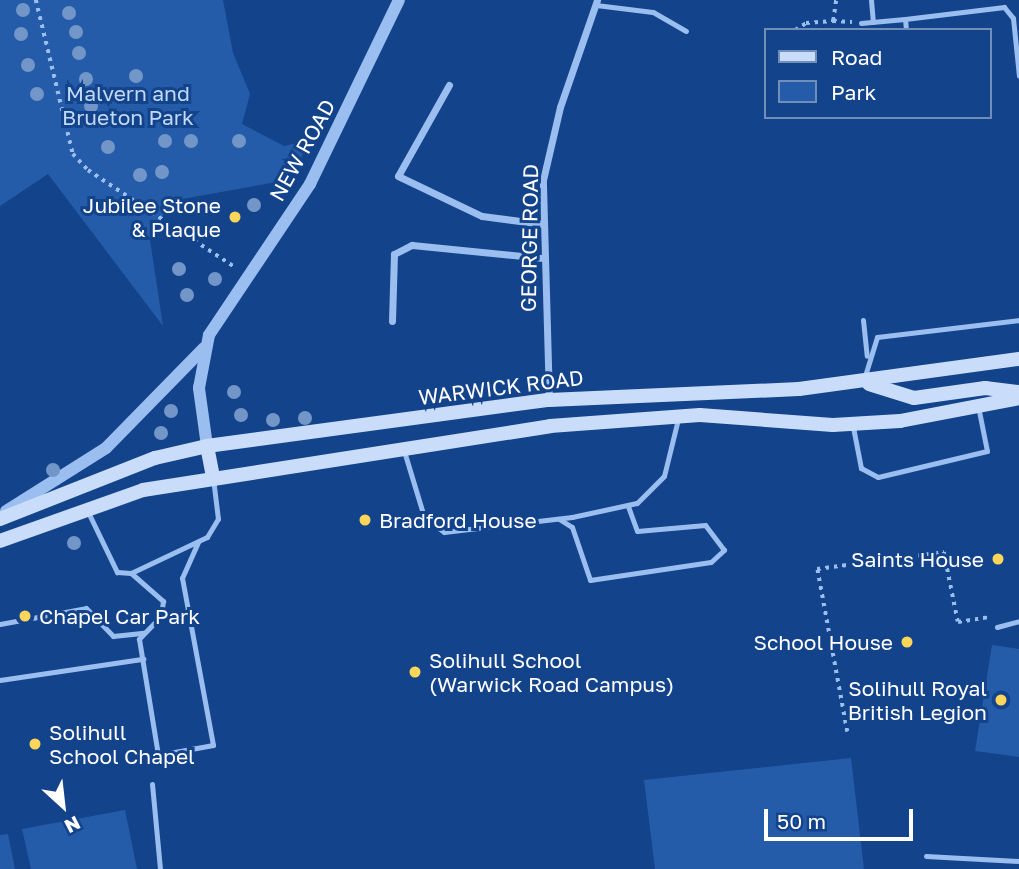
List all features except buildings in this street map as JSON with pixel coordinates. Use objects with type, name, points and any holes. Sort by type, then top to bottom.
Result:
[{"type":"main road","name":"WARWICK ROAD","points":[[0,517],[155,458],[207,446],[549,400],[863,382],[1019,359]]},
{"type":"main road","points":[[863,382],[914,398],[985,388],[1019,392]]},
{"type":"main road","points":[[0,541],[143,490],[550,426],[679,416],[853,424],[900,421],[1019,398]]},
{"type":"main road","points":[[549,400],[550,426]]},
{"type":"main road","points":[[207,446],[213,477]]},
{"type":"main road","points":[[0,549],[88,509]]},
{"type":"street","name":"NEW ROAD","points":[[0,517],[106,448],[204,348],[246,275],[310,184],[399,0]]},
{"type":"street","name":"GEORGE ROAD","points":[[549,400],[543,258],[543,180],[559,107],[596,3]]},
{"type":"street","points":[[449,85],[398,176],[482,216],[543,224]]},
{"type":"street","points":[[392,321],[394,254],[412,245],[543,258]]},
{"type":"street","name":"NEW ROAD","points":[[204,348],[199,388],[207,446]]},
{"type":"lane","points":[[871,0],[873,22]]},
{"type":"lane","points":[[596,3],[653,12],[686,31]]},
{"type":"lane","points":[[861,23],[1004,7],[1013,18],[1019,76]]},
{"type":"lane","points":[[905,19],[906,28]]},
{"type":"lane","points":[[863,320],[867,359]]},
{"type":"lane","points":[[863,382],[867,359],[877,337],[1019,320]]},
{"type":"lane","points":[[853,424],[860,468],[878,477],[987,451],[978,406]]},
{"type":"lane","points":[[404,451],[424,517],[444,532],[558,519],[628,506],[664,476],[679,416]]},
{"type":"lane","points":[[88,509],[117,572],[131,573],[207,537],[218,519],[213,477]]},
{"type":"lane","points":[[558,519],[572,527],[590,580],[711,562],[724,550],[705,525],[637,531],[628,506]]},
{"type":"lane","points":[[131,573],[163,601],[161,617],[139,639],[158,755],[213,745],[182,578],[198,542]]},
{"type":"lane","points":[[0,624],[86,608],[113,636],[145,633]]},
{"type":"lane","points":[[997,627],[1019,621]]},
{"type":"lane","points":[[0,680],[143,659]]},
{"type":"lane","points":[[152,784],[160,869]]},
{"type":"lane","points":[[926,856],[1019,861]]},
{"type":"path","points":[[36,0],[73,154],[88,170],[246,275]]},
{"type":"path","points":[[798,28],[806,23],[833,21],[836,0]]},
{"type":"path","points":[[847,732],[817,569],[944,552],[958,622],[995,617]]},
{"type":"green space","name":"Malvern and Brueton Park","points":[[0,0],[223,0],[233,53],[250,94],[242,124],[284,146],[311,140],[288,180],[171,201],[150,240],[163,326],[48,174],[0,206]]},
{"type":"green space","name":"Solihull Royal British Legion","points":[[992,645],[1019,649],[1019,757],[975,751]]},
{"type":"green space","points":[[851,758],[864,869],[655,869],[644,780]]},
{"type":"green space","points":[[125,810],[137,869],[31,869],[22,829]]},
{"type":"green space","points":[[8,834],[15,869],[0,869],[0,835]]},
{"type":"place","name":"Jubilee Stone & Plaque","points":[[235,217]]},
{"type":"place","name":"Bradford House","points":[[365,520]]},
{"type":"place","name":"Saints House","points":[[998,559]]},
{"type":"place","name":"Chapel Car Park","points":[[25,616]]},
{"type":"place","name":"School House","points":[[907,642]]},
{"type":"place","name":"Solihull School (Warwick Road Campus)","points":[[415,672]]},
{"type":"place","name":"Solihull Royal British Legion","points":[[1001,700]]},
{"type":"place","name":"Solihull School Chapel","points":[[35,744]]}]
